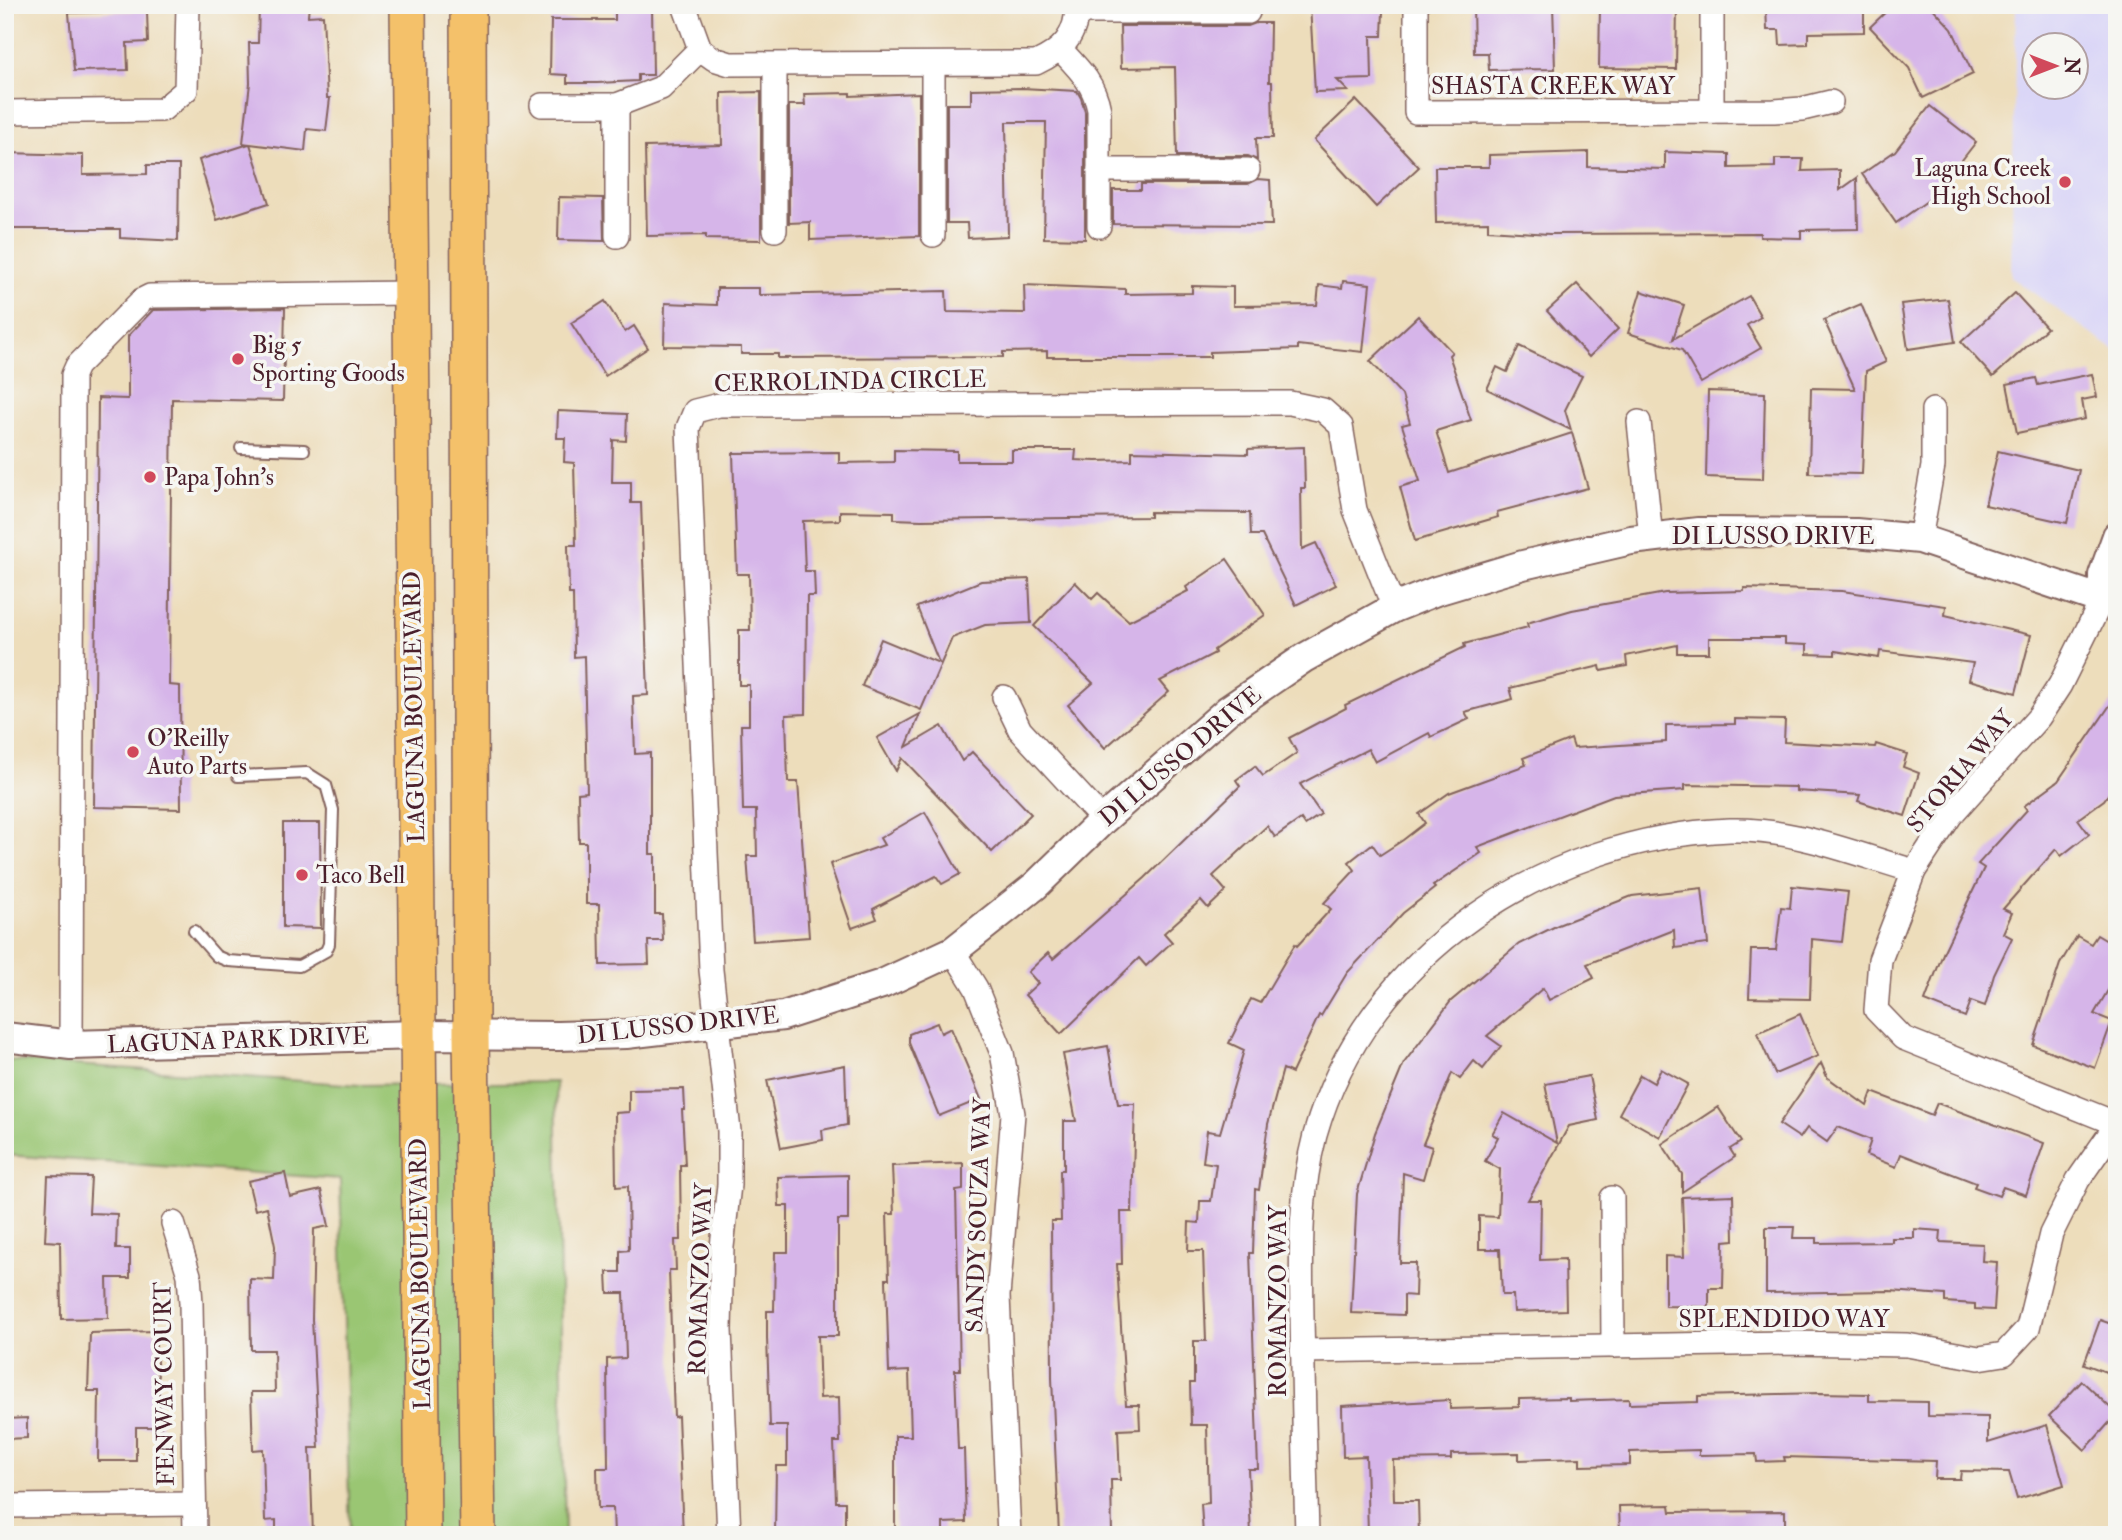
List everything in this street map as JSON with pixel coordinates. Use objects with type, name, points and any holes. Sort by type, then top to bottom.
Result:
[{"type":"main road","name":"LAGUNA BOULEVARD","points":[[408,5],[423,1535]]},
{"type":"main road","points":[[468,5],[471,1035],[478,1535]]},
{"type":"street","points":[[5,112],[162,110],[186,90],[188,5]]},
{"type":"street","points":[[684,5],[700,49],[714,59],[730,64],[775,65],[1036,63],[1061,50],[1071,36],[1077,9],[1248,12]]},
{"type":"street","name":"SHASTA CREEK WAY","points":[[1416,5],[1416,113],[1712,111]]},
{"type":"street","points":[[1712,5],[1712,111],[1802,109],[1831,102]]},
{"type":"street","points":[[542,105],[617,105],[660,88],[700,49]]},
{"type":"street","points":[[1061,50],[1087,76],[1096,93],[1099,226]]},
{"type":"street","points":[[933,64],[933,235]]},
{"type":"street","points":[[775,65],[775,230]]},
{"type":"street","points":[[617,105],[617,236]]},
{"type":"street","points":[[1099,170],[1248,170]]},
{"type":"street","points":[[71,1045],[73,389],[76,366],[142,300],[150,296],[410,293]]},
{"type":"street","name":"CERROLINDA CIRCLE","points":[[717,1026],[701,797],[688,441],[688,428],[695,411],[719,405],[1276,403],[1323,410],[1341,426],[1355,510],[1394,608]]},
{"type":"street","points":[[1920,539],[1933,466],[1933,410]]},
{"type":"street","points":[[1639,422],[1651,538]]},
{"type":"street","name":"DI LUSSO DRIVE","points":[[471,1035],[626,1034],[717,1026],[783,1016],[882,985],[953,951],[1035,886],[1103,820],[1228,709],[1304,658],[1394,608],[1436,591],[1523,565],[1651,538],[1699,531],[1856,533],[1920,539],[2110,601]]},
{"type":"street","points":[[2110,601],[2103,575],[2117,536]]},
{"type":"street","name":"STORIA WAY","points":[[2110,601],[2039,717],[1951,815],[1914,871],[1880,960],[1876,1010],[1903,1038],[2117,1124]]},
{"type":"street","points":[[1004,697],[1020,730],[1103,820]]},
{"type":"street","name":"ROMANZO WAY","points":[[1307,1535],[1302,1351],[1302,1208],[1316,1134],[1341,1072],[1373,1016],[1415,964],[1462,923],[1522,886],[1577,860],[1632,842],[1732,830],[1763,833],[1825,845],[1914,871]]},
{"type":"street","name":"SANDY SOUZA WAY","points":[[953,951],[976,988],[999,1044],[1010,1083],[1013,1114],[998,1296],[1009,1535]]},
{"type":"street","name":"ROMANZO WAY","points":[[717,1026],[729,1131],[729,1185],[722,1247],[720,1330],[729,1535]]},
{"type":"street","name":"LAGUNA PARK DRIVE","points":[[5,1037],[71,1045],[471,1035]]},
{"type":"street","name":"SPLENDIDO WAY","points":[[1302,1351],[1789,1343],[1907,1345],[1979,1358],[2004,1354],[2028,1328],[2051,1234],[2078,1180],[2117,1124]]},
{"type":"street","points":[[1612,1198],[1613,1346]]},
{"type":"street","name":"FENWAY COURT","points":[[173,1223],[189,1275],[191,1303],[195,1535]]},
{"type":"street","points":[[5,1506],[193,1504]]},
{"type":"lane","points":[[241,448],[304,450]]},
{"type":"lane","points":[[194,931],[216,956],[228,961],[299,966],[326,951],[330,933],[333,810],[326,785],[307,773],[238,776]]},
{"type":"shaded area","name":"Laguna Creek High School","points":[[2016,5],[2117,5],[2117,352],[2011,277]]},
{"type":"green space","points":[[5,1060],[360,1085],[556,1082],[565,1535],[350,1535],[340,1179],[5,1155]]},
{"type":"building","points":[[259,5],[309,5],[308,16],[323,15],[327,98],[330,98],[326,131],[307,129],[305,151],[250,144],[269,203],[217,220],[199,160],[249,144],[243,143],[250,83],[249,43],[258,43]]},
{"type":"building","points":[[615,5],[652,5],[653,75],[638,75],[638,81],[567,83],[567,75],[550,74],[551,20],[615,20]]},
{"type":"building","points":[[1310,5],[1368,5],[1368,11],[1383,11],[1382,36],[1371,36],[1372,79],[1337,80],[1348,91],[1315,92]]},
{"type":"building","points":[[1473,5],[1553,5],[1555,69],[1489,70],[1488,53],[1474,53]]},
{"type":"building","points":[[1600,5],[1677,5],[1676,69],[1599,68]]},
{"type":"building","points":[[1766,5],[1864,5],[1864,32],[1808,33],[1808,44],[1780,45],[1779,30],[1767,30]]},
{"type":"building","points":[[1893,5],[1930,5],[1952,29],[1973,74],[1923,98],[1909,68],[1870,27]]},
{"type":"building","points":[[147,11],[148,42],[127,43],[128,70],[74,71],[69,13]]},
{"type":"building","points":[[1270,23],[1269,82],[1272,82],[1273,138],[1256,138],[1257,160],[1248,156],[1177,156],[1175,67],[1121,68],[1120,26],[1248,26]]},
{"type":"building","points":[[971,89],[1077,91],[1081,98],[1085,112],[1085,239],[1044,238],[1046,122],[1006,122],[1008,236],[968,238],[967,223],[947,223],[947,104],[971,104]]},
{"type":"building","points":[[761,92],[761,240],[706,239],[706,235],[647,236],[645,147],[722,145],[721,93]]},
{"type":"building","points":[[850,93],[850,96],[919,93],[919,236],[810,240],[810,222],[789,223],[789,105],[805,105],[804,94]]},
{"type":"building","points":[[1356,100],[1419,167],[1376,207],[1314,140]]},
{"type":"building","points":[[1930,106],[1976,142],[1934,196],[1896,223],[1862,174],[1895,151]]},
{"type":"building","points":[[1588,152],[1588,167],[1665,169],[1665,152],[1729,154],[1729,168],[1775,167],[1775,159],[1803,159],[1802,171],[1840,170],[1840,190],[1857,178],[1858,229],[1801,230],[1801,238],[1760,237],[1760,233],[1549,234],[1488,230],[1488,222],[1436,223],[1435,167],[1489,167],[1489,155]]},
{"type":"building","points":[[6,153],[83,155],[83,175],[147,174],[147,165],[179,165],[178,241],[120,238],[120,229],[5,229]]},
{"type":"building","points":[[1258,179],[1270,180],[1272,225],[1113,224],[1113,190],[1141,190],[1141,184],[1248,184]]},
{"type":"building","points":[[559,197],[603,198],[604,241],[558,240]]},
{"type":"building","points":[[1343,281],[1370,284],[1363,352],[1298,345],[1298,349],[1210,352],[1210,357],[1047,357],[1047,351],[1003,352],[1003,357],[778,358],[778,354],[741,354],[741,347],[664,346],[665,303],[717,305],[717,288],[759,288],[759,295],[946,291],[947,312],[1025,313],[1024,285],[1125,289],[1125,294],[1192,293],[1192,286],[1233,287],[1233,306],[1317,305],[1319,285],[1342,288]]},
{"type":"building","points":[[1577,284],[1618,329],[1589,357],[1547,311]]},
{"type":"building","points":[[1641,291],[1684,305],[1673,339],[1749,296],[1761,317],[1747,325],[1761,348],[1701,383],[1682,350],[1628,333]]},
{"type":"building","points":[[2015,293],[2047,328],[1993,377],[1961,342]]},
{"type":"building","points":[[1948,299],[1955,342],[1908,349],[1901,304]]},
{"type":"building","points":[[605,301],[625,332],[634,326],[648,348],[605,376],[571,323]]},
{"type":"building","points":[[1861,304],[1886,362],[1866,371],[1862,474],[1809,473],[1811,388],[1855,389],[1824,320]]},
{"type":"building","points":[[285,308],[283,401],[172,399],[169,685],[180,686],[181,809],[94,807],[98,398],[128,399],[128,336],[153,310]]},
{"type":"building","points":[[1418,316],[1452,352],[1449,355],[1471,420],[1436,431],[1449,473],[1572,433],[1588,488],[1497,512],[1498,517],[1415,541],[1400,487],[1420,481],[1402,425],[1410,423],[1402,395],[1370,361]]},
{"type":"building","points":[[1519,346],[1582,376],[1565,410],[1571,430],[1487,389],[1497,367],[1507,372]]},
{"type":"building","points":[[2092,374],[2097,397],[2082,400],[2085,419],[2017,433],[2007,384],[2036,378],[2038,385]]},
{"type":"building","points":[[1708,391],[1765,393],[1763,479],[1706,477]]},
{"type":"building","points":[[558,411],[627,414],[626,441],[613,440],[612,482],[631,482],[631,503],[641,503],[648,695],[633,696],[635,754],[650,753],[650,854],[655,854],[655,914],[662,914],[663,941],[648,941],[649,964],[600,965],[599,904],[586,904],[586,842],[579,842],[578,793],[587,792],[584,656],[574,657],[573,594],[569,594],[568,545],[576,545],[574,463],[564,462],[565,438],[557,438]]},
{"type":"building","points":[[1304,447],[1305,488],[1301,488],[1302,549],[1316,543],[1336,585],[1296,605],[1262,535],[1251,535],[1250,513],[1150,512],[1150,517],[921,520],[894,519],[894,512],[840,511],[840,520],[803,521],[805,571],[814,571],[815,596],[807,596],[806,714],[786,715],[788,782],[798,782],[809,937],[753,941],[747,856],[757,856],[756,810],[743,810],[741,725],[749,725],[749,685],[739,685],[739,630],[750,630],[749,574],[737,574],[733,453],[839,452],[839,463],[894,462],[894,450],[957,451],[957,461],[1012,461],[1012,450],[1076,450],[1075,460],[1096,461],[1132,460],[1132,451],[1248,454],[1248,449]]},
{"type":"building","points":[[1998,451],[2079,470],[2067,523],[1985,505]]},
{"type":"building","points":[[1227,559],[1265,615],[1214,650],[1215,653],[1160,681],[1169,692],[1105,748],[1068,705],[1093,683],[1034,626],[1075,582],[1092,599],[1098,593],[1129,621],[1188,591],[1186,587]]},
{"type":"building","points":[[1029,579],[1031,623],[985,625],[952,638],[921,710],[862,686],[881,639],[939,663],[917,607],[981,581]]},
{"type":"building","points":[[1744,588],[1842,591],[1946,606],[1945,615],[2031,635],[2016,693],[1969,680],[1973,663],[1880,651],[1879,658],[1835,651],[1835,655],[1807,654],[1807,645],[1785,644],[1785,638],[1709,638],[1709,653],[1677,653],[1677,645],[1626,656],[1627,666],[1601,671],[1600,666],[1510,688],[1513,699],[1465,712],[1469,719],[1431,737],[1429,733],[1375,762],[1368,749],[1300,784],[1321,814],[1305,825],[1301,819],[1275,837],[1267,826],[1213,876],[1226,891],[1208,908],[1201,900],[1164,933],[1172,942],[1146,966],[1139,958],[1061,1034],[1025,995],[1038,983],[1028,972],[1048,953],[1053,959],[1145,878],[1240,786],[1236,780],[1255,766],[1263,776],[1297,753],[1289,738],[1346,708],[1345,705],[1465,647],[1464,644],[1528,627],[1527,623],[1572,610],[1665,593],[1744,591]]},
{"type":"building","points":[[2117,695],[2117,782],[2104,800],[2078,819],[2089,834],[2061,856],[2056,849],[2003,909],[2012,913],[2003,933],[2012,938],[1994,975],[1985,1006],[1971,1001],[1965,1017],[1925,1001],[1944,951],[1984,868],[1978,864],[2027,810],[2024,806],[2058,781]]},
{"type":"building","points":[[920,714],[906,747],[942,726],[962,761],[972,752],[1031,814],[992,852],[902,758],[896,771],[877,738]]},
{"type":"building","points":[[1735,719],[1785,720],[1784,742],[1875,747],[1876,744],[1907,754],[1903,767],[1919,773],[1905,816],[1858,801],[1860,795],[1796,791],[1796,787],[1685,785],[1685,790],[1614,795],[1477,847],[1481,853],[1433,886],[1435,888],[1403,913],[1347,973],[1321,1016],[1319,1015],[1292,1073],[1283,1069],[1268,1124],[1259,1190],[1255,1189],[1253,1253],[1250,1253],[1258,1469],[1248,1469],[1251,1535],[1203,1535],[1201,1504],[1209,1503],[1207,1425],[1191,1425],[1190,1383],[1194,1383],[1194,1341],[1206,1341],[1203,1251],[1188,1251],[1189,1222],[1199,1223],[1200,1201],[1211,1201],[1216,1164],[1203,1162],[1207,1131],[1220,1133],[1244,1050],[1229,1043],[1251,999],[1260,1003],[1295,944],[1297,946],[1331,909],[1324,903],[1355,870],[1349,862],[1372,844],[1380,855],[1403,840],[1425,823],[1419,814],[1449,793],[1526,765],[1523,758],[1571,739],[1574,748],[1666,742],[1666,725],[1735,724]]},
{"type":"building","points":[[925,812],[960,874],[942,884],[936,876],[873,909],[877,919],[852,928],[830,864],[884,845],[880,838]]},
{"type":"building","name":"Taco Bell","points":[[283,823],[320,823],[321,928],[283,927]]},
{"type":"building","points":[[1792,886],[1848,892],[1842,942],[1812,939],[1810,999],[1749,998],[1751,950],[1776,950],[1781,907],[1790,908]]},
{"type":"building","points":[[1702,888],[1708,944],[1675,948],[1674,930],[1587,964],[1594,978],[1549,1000],[1543,988],[1487,1036],[1501,1046],[1483,1069],[1474,1061],[1460,1079],[1452,1073],[1423,1144],[1432,1147],[1423,1179],[1403,1173],[1400,1263],[1416,1263],[1415,1296],[1404,1295],[1404,1315],[1351,1313],[1357,1194],[1375,1133],[1404,1063],[1451,1001],[1519,944],[1558,925],[1632,896]]},
{"type":"building","points":[[2097,935],[2117,947],[2117,975],[2094,1014],[2112,1021],[2095,1068],[2033,1045],[2060,964],[2077,936],[2091,944]]},
{"type":"building","points":[[1800,1014],[1818,1056],[1775,1074],[1757,1033]]},
{"type":"building","points":[[937,1023],[941,1033],[951,1028],[981,1099],[939,1116],[909,1043],[909,1034]]},
{"type":"building","points":[[1108,1046],[1118,1104],[1135,1104],[1132,1212],[1121,1212],[1122,1264],[1117,1264],[1126,1405],[1139,1405],[1140,1429],[1118,1430],[1120,1480],[1111,1480],[1112,1535],[1059,1535],[1052,1378],[1051,1221],[1061,1221],[1060,1170],[1064,1170],[1064,1121],[1076,1121],[1063,1054]]},
{"type":"building","points":[[1821,1063],[1827,1077],[1867,1106],[1872,1092],[1932,1115],[1937,1103],[2044,1143],[2026,1195],[2003,1187],[1999,1196],[1974,1187],[1976,1183],[1901,1154],[1896,1167],[1866,1155],[1871,1140],[1838,1127],[1827,1142],[1807,1128],[1800,1138],[1779,1124]]},
{"type":"building","points":[[845,1065],[847,1125],[822,1130],[823,1140],[781,1148],[767,1080]]},
{"type":"building","points":[[1661,1069],[1688,1084],[1660,1137],[1619,1114],[1640,1075],[1654,1083]]},
{"type":"building","points":[[1589,1076],[1598,1120],[1569,1126],[1528,1200],[1541,1200],[1540,1260],[1565,1259],[1566,1310],[1514,1312],[1513,1295],[1502,1295],[1500,1249],[1479,1249],[1479,1216],[1498,1217],[1500,1169],[1485,1161],[1498,1137],[1492,1134],[1504,1113],[1557,1143],[1545,1084]]},
{"type":"building","points":[[684,1089],[685,1110],[682,1110],[685,1165],[680,1165],[681,1240],[675,1240],[676,1270],[669,1270],[674,1417],[678,1416],[683,1535],[614,1535],[613,1508],[598,1508],[597,1468],[608,1468],[607,1359],[626,1358],[624,1293],[608,1293],[607,1272],[620,1272],[620,1251],[629,1250],[628,1186],[616,1187],[615,1113],[629,1112],[629,1090]]},
{"type":"building","points":[[1718,1107],[1741,1142],[1730,1149],[1735,1157],[1682,1192],[1682,1174],[1662,1144]]},
{"type":"building","points":[[963,1163],[963,1190],[956,1191],[960,1370],[955,1370],[958,1449],[964,1449],[966,1522],[943,1523],[943,1535],[895,1535],[895,1436],[911,1436],[909,1371],[889,1372],[886,1279],[889,1279],[887,1214],[894,1214],[892,1166]]},
{"type":"building","points":[[285,1173],[290,1197],[321,1190],[329,1226],[314,1229],[312,1319],[319,1448],[310,1448],[313,1535],[276,1535],[276,1520],[265,1521],[263,1449],[253,1450],[251,1392],[275,1392],[274,1350],[251,1350],[250,1279],[274,1280],[275,1246],[267,1207],[255,1210],[248,1181]]},
{"type":"building","points":[[848,1175],[848,1220],[838,1220],[838,1336],[818,1336],[820,1398],[839,1397],[840,1442],[834,1442],[836,1502],[845,1502],[845,1535],[775,1535],[776,1466],[787,1466],[787,1426],[770,1426],[767,1338],[767,1311],[774,1311],[775,1252],[788,1252],[788,1206],[779,1206],[778,1177]]},
{"type":"building","points":[[48,1176],[91,1177],[89,1213],[117,1214],[116,1249],[130,1249],[130,1278],[107,1278],[108,1318],[61,1319],[60,1242],[45,1241]]},
{"type":"building","points":[[1733,1195],[1734,1240],[1724,1241],[1723,1288],[1709,1288],[1709,1307],[1665,1306],[1665,1256],[1684,1257],[1682,1197]]},
{"type":"building","points":[[1766,1227],[1794,1227],[1793,1238],[1817,1238],[1817,1243],[1892,1242],[1892,1238],[1914,1238],[1914,1229],[1941,1231],[1940,1242],[1983,1244],[1982,1261],[1997,1262],[1994,1310],[1975,1309],[1975,1304],[1945,1302],[1945,1295],[1890,1291],[1766,1293]]},
{"type":"building","points":[[2100,1320],[2117,1326],[2117,1376],[2084,1364]]},
{"type":"building","points":[[155,1331],[161,1427],[136,1427],[136,1461],[98,1461],[99,1391],[88,1391],[90,1333]]},
{"type":"building","points":[[2082,1381],[2117,1414],[2085,1450],[2049,1416]]},
{"type":"building","points":[[1869,1394],[1869,1401],[1928,1402],[1928,1416],[1988,1417],[1988,1443],[2047,1425],[2064,1485],[2017,1499],[2009,1472],[1961,1471],[1960,1479],[1935,1479],[1936,1461],[1784,1457],[1785,1461],[1757,1462],[1756,1454],[1699,1455],[1699,1450],[1630,1452],[1630,1465],[1580,1466],[1580,1458],[1519,1460],[1519,1453],[1451,1454],[1451,1459],[1393,1460],[1394,1501],[1418,1501],[1419,1535],[1368,1535],[1366,1456],[1343,1457],[1342,1406],[1450,1400],[1450,1409],[1519,1407],[1519,1399],[1629,1399],[1629,1404],[1698,1402],[1698,1396]]},
{"type":"building","points":[[27,1418],[27,1438],[5,1439],[5,1419]]},
{"type":"building","points":[[1670,1505],[1671,1512],[1785,1511],[1785,1535],[1620,1535],[1619,1506]]},
{"type":"place","name":"Laguna Creek High School","points":[[2065,182]]},
{"type":"place","name":"Big 5 Sporting Goods","points":[[238,359]]},
{"type":"place","name":"Papa John's","points":[[150,477]]},
{"type":"place","name":"O'Reilly Auto Parts","points":[[133,752]]},
{"type":"place","name":"Taco Bell","points":[[302,875]]}]
